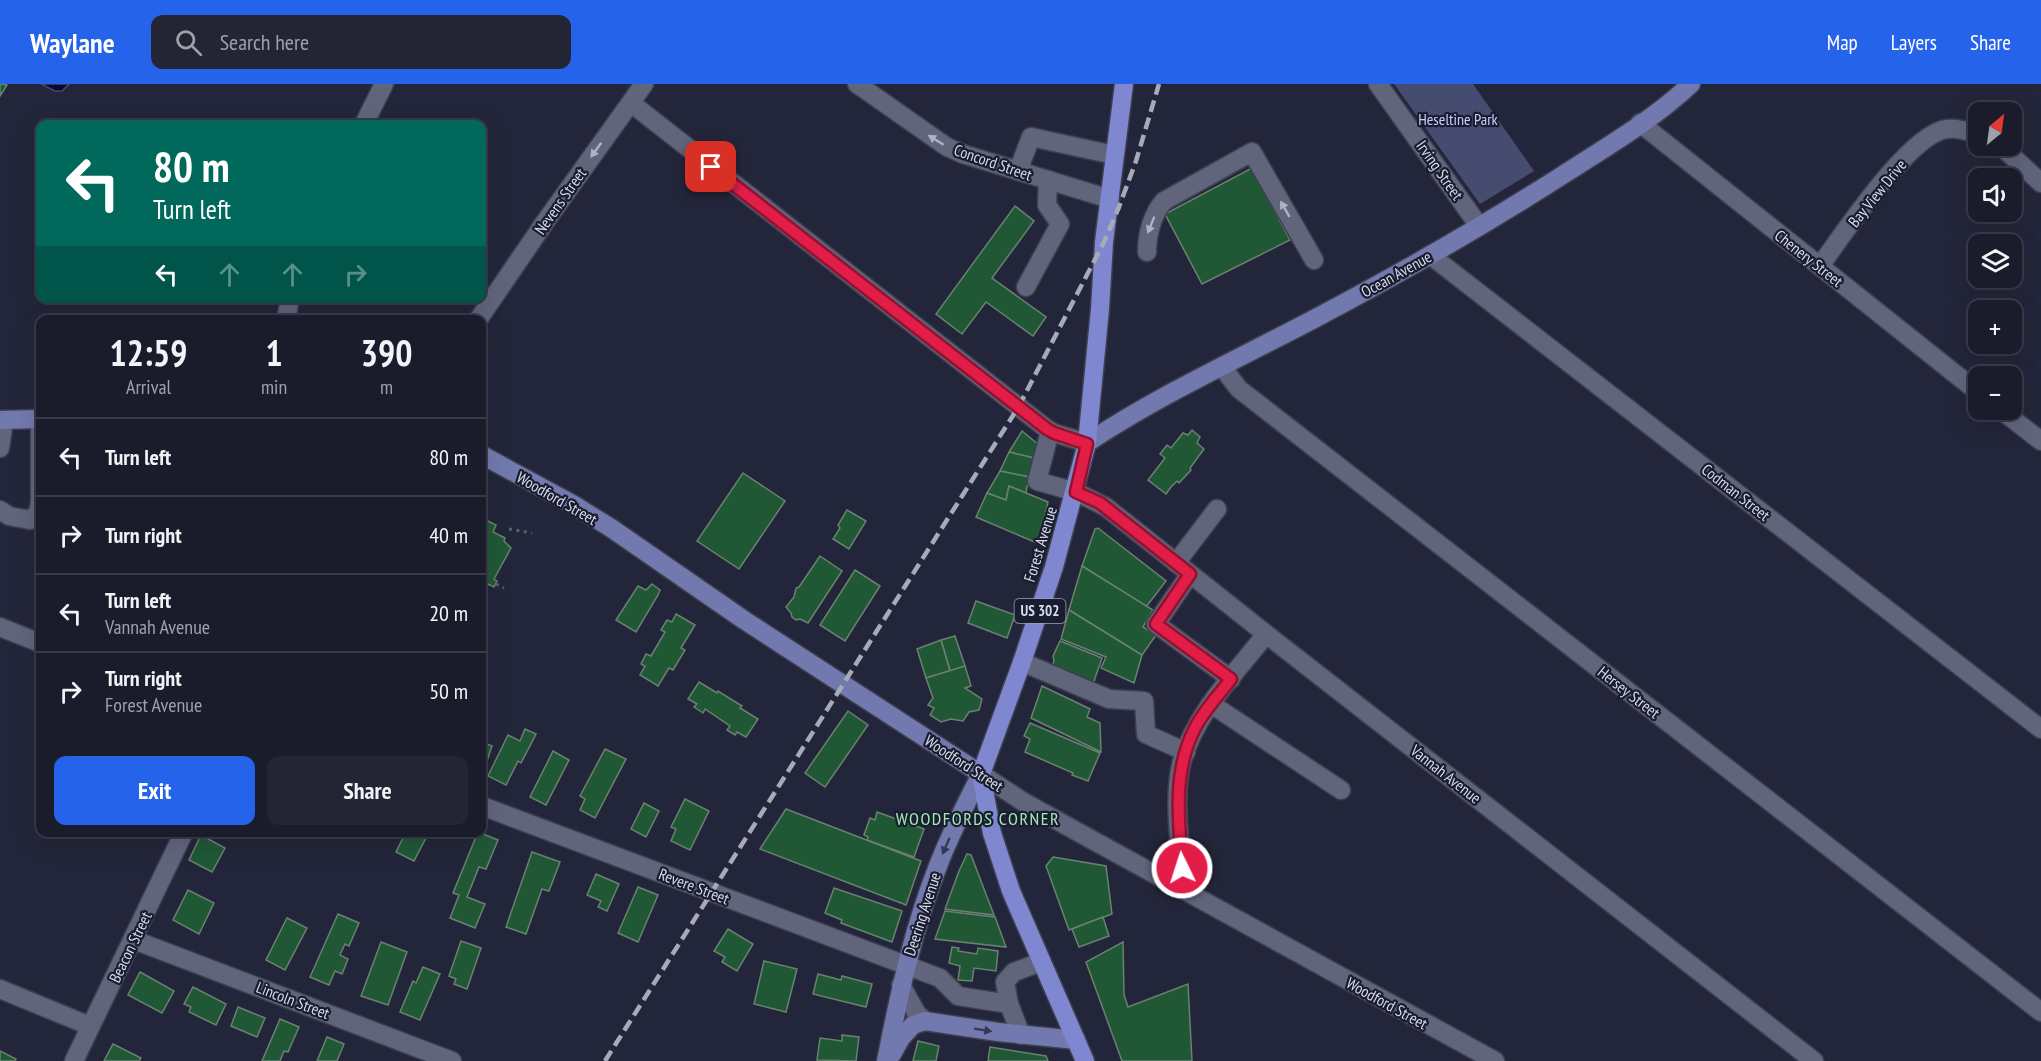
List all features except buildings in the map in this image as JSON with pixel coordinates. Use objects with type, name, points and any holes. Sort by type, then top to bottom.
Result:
[{"type":"highway","name":"Forest Avenue","points":[[981,774],[1054,567],[1076,492],[1087,444],[1104,242],[1124,84]]},
{"type":"highway","points":[[981,774],[994,840],[1011,891],[1085,1061]]},
{"type":"main road","name":"Ocean Avenue","points":[[1087,444],[1176,390],[1340,305],[1479,226],[1641,123],[1691,84]]},
{"type":"main road","points":[[2,420],[36,419]]},
{"type":"main road","name":"Woodford Street","points":[[486,457],[611,528],[786,648],[981,774]]},
{"type":"main road","name":"Deering Avenue","points":[[887,1061],[900,985],[938,866],[981,774]]},
{"type":"main road","points":[[887,1061],[901,1038],[913,1025],[925,1021],[1021,1035],[1076,1040]]},
{"type":"street","points":[[366,120],[384,84]]},
{"type":"street","name":"Nevens Street","points":[[481,315],[644,84]]},
{"type":"street","name":"Concord Street","points":[[857,84],[947,147],[963,154],[1110,199]]},
{"type":"street","name":"Irving Street","points":[[1378,84],[1479,226]]},
{"type":"street","points":[[631,103],[1050,431],[1087,444]]},
{"type":"street","name":"Chenery Street","points":[[1641,123],[1968,384]]},
{"type":"street","name":"Bay View Drive","points":[[1820,266],[1883,181],[1928,136],[1945,129],[1968,131]]},
{"type":"street","points":[[1018,171],[1031,137],[1114,155]]},
{"type":"street","points":[[1147,252],[1147,236],[1159,206],[1164,201],[1252,152],[1314,260]]},
{"type":"street","points":[[2012,156],[2041,183]]},
{"type":"street","points":[[1026,286],[1060,224],[1047,205],[1048,180]]},
{"type":"street","name":"Codman Street","points":[[1430,255],[2041,729]]},
{"type":"street","name":"Hersey Street","points":[[1222,367],[1239,389],[2041,1012]]},
{"type":"street","points":[[0,448],[2,420]]},
{"type":"street","points":[[2014,420],[2041,441]]},
{"type":"street","name":"Vannah Avenue","points":[[1050,431],[1037,481],[1076,492],[1100,503],[1814,1061]]},
{"type":"street","points":[[1217,509],[1183,568],[1156,624],[1231,679]]},
{"type":"street","points":[[0,510],[9,516],[30,520],[36,515]]},
{"type":"street","points":[[0,627],[36,641]]},
{"type":"street","points":[[1184,890],[1178,784],[1182,761],[1195,728],[1266,634]]},
{"type":"street","points":[[1022,662],[1109,699],[1144,701],[1146,734],[1186,752]]},
{"type":"street","points":[[1211,704],[1341,790]]},
{"type":"street","name":"Woodford Street","points":[[981,774],[1022,801],[1495,1061]]},
{"type":"street","name":"Revere Street","points":[[486,808],[940,978],[958,996],[1009,1004]]},
{"type":"street","name":"Beacon Street","points":[[74,1061],[182,837]]},
{"type":"street","name":"Lincoln Street","points":[[134,940],[452,1061]]},
{"type":"street","points":[[1021,1035],[1009,1004],[1005,982],[1014,972],[1041,962]]},
{"type":"street","points":[[900,985],[917,1014],[925,1021]]},
{"type":"street","points":[[0,989],[90,1026]]},
{"type":"path","points":[[509,529],[532,533]]},
{"type":"path","points":[[496,584],[504,588]]},
{"type":"green space","name":"Heseltine Park","points":[[1394,84],[1473,84],[1534,171],[1480,204]]},
{"type":"shaded area","points":[[41,84],[69,84],[62,91],[55,91]]},
{"type":"railway","points":[[605,1061],[1019,406],[1104,242],[1136,161],[1159,84]]},
{"type":"district","name":"WOODFORDS CORNER","points":[[978,819]]},
{"type":"route","points":[[711,167],[1047,429],[1087,444],[1076,492],[1100,503],[1190,574],[1156,624],[1231,679],[1195,728],[1182,761],[1178,784],[1182,868]]}]
